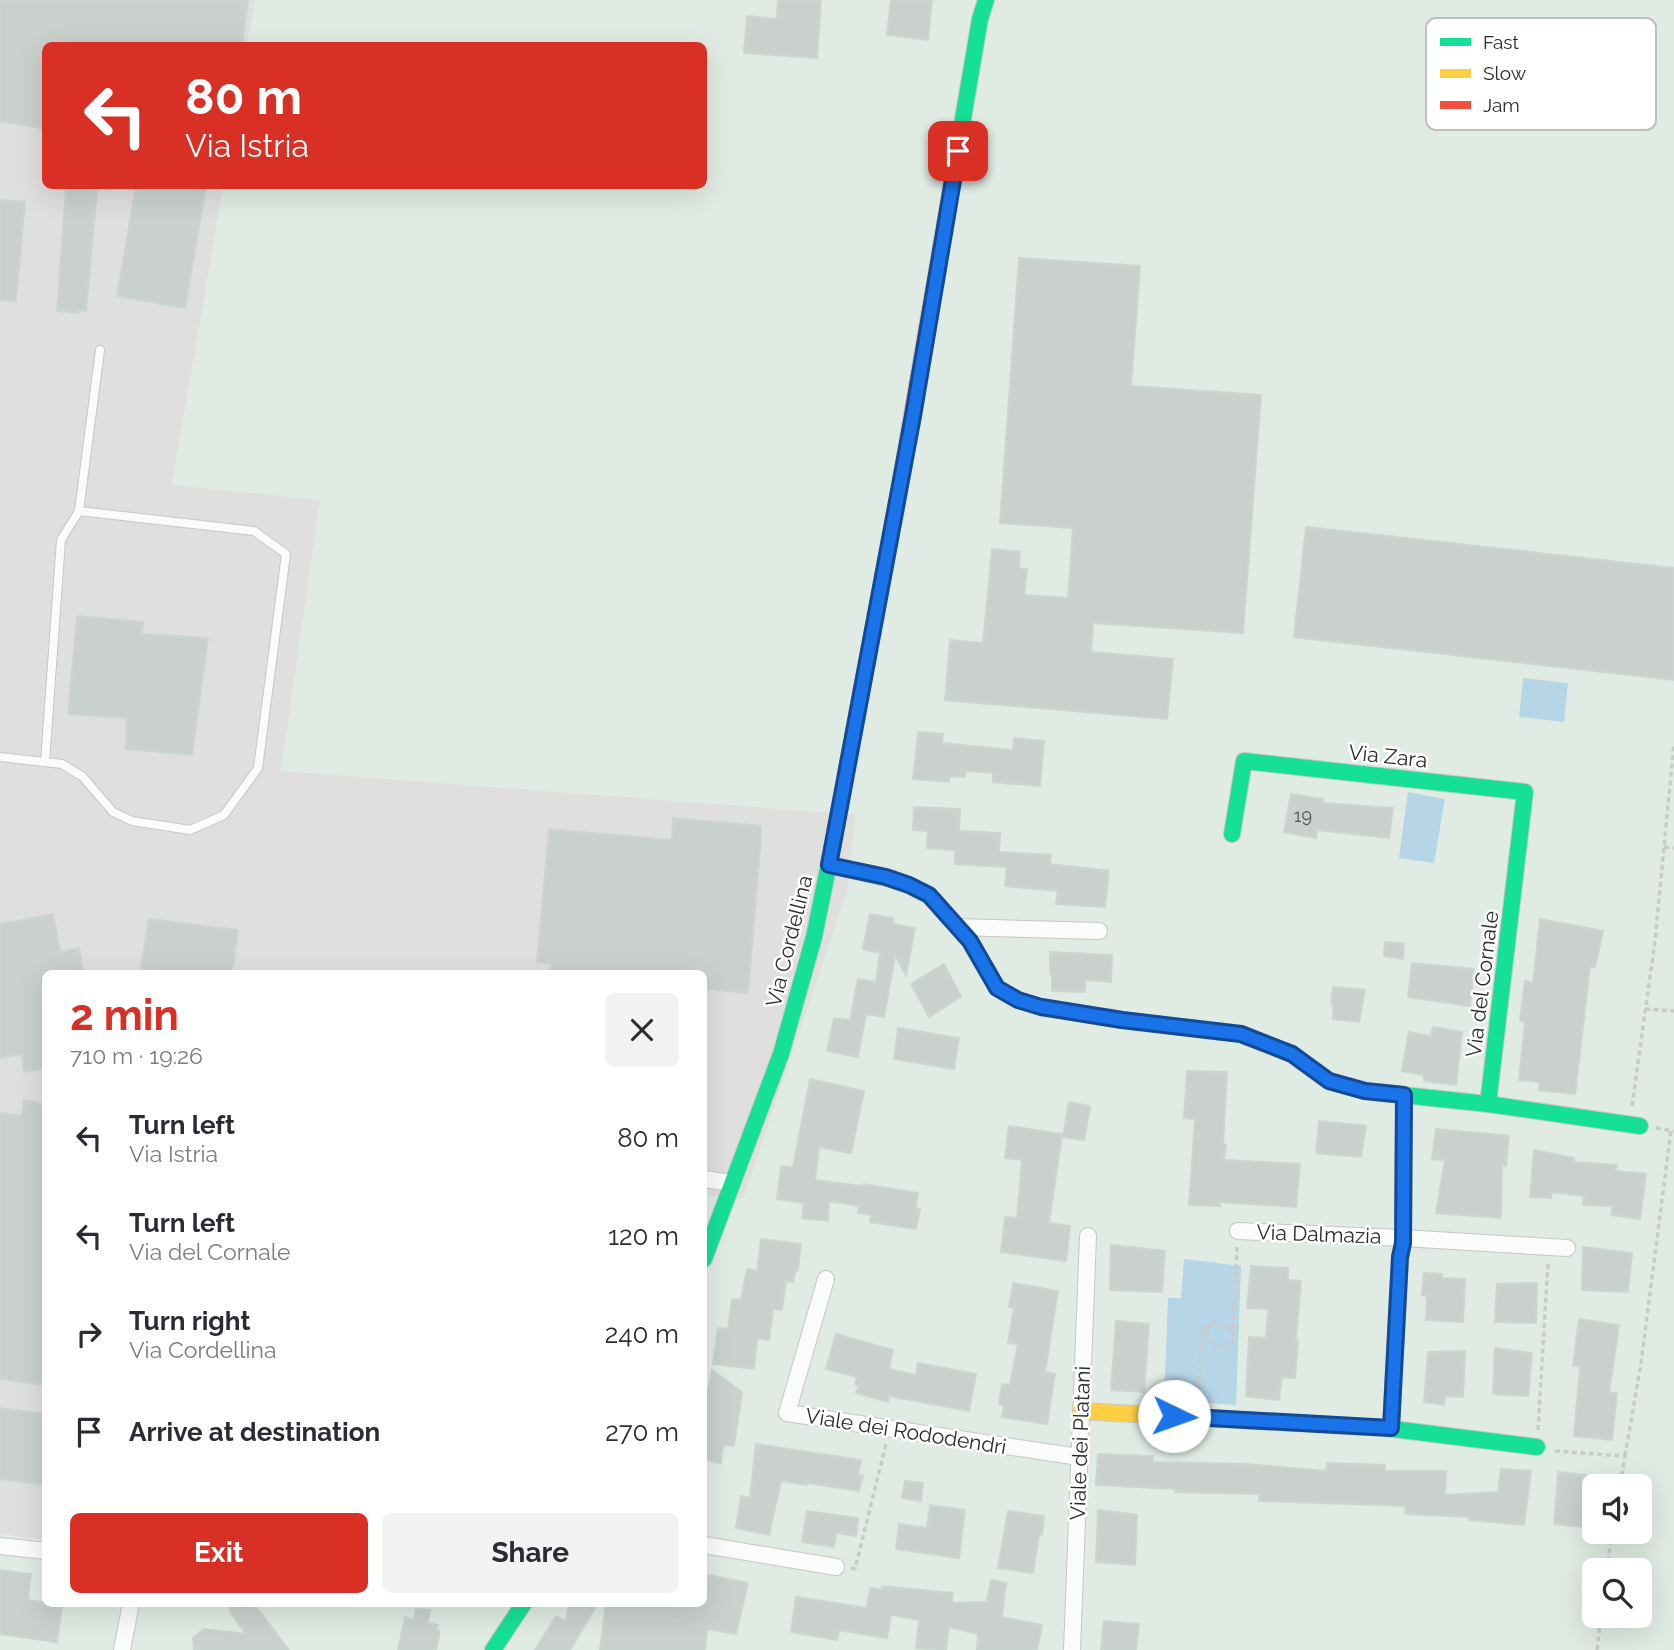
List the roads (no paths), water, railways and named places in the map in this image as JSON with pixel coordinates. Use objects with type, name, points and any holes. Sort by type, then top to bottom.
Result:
[{"type":"street","name":"Via Cordellina","points":[[707,1251],[781,1054],[814,937],[915,402],[980,19],[986,0]]},
{"type":"street","name":"Via Zara","points":[[1232,834],[1244,761],[1525,792],[1517,868]]},
{"type":"street","points":[[829,865],[886,877],[929,895],[970,941],[997,988],[1018,1000],[1041,1007],[1122,1020],[1241,1034],[1292,1054],[1329,1081],[1365,1091],[1488,1104],[1635,1125]]},
{"type":"street","name":"Via del Cornale","points":[[1488,1104],[1517,868]]},
{"type":"street","points":[[958,927],[1099,931]]},
{"type":"street","points":[[1391,1428],[1403,1238],[1404,1095]]},
{"type":"street","points":[[707,1180],[732,1183]]},
{"type":"street","name":"Via Dalmazia","points":[[1238,1231],[1567,1248]]},
{"type":"street","name":"Viale dei Platani","points":[[1072,1650],[1088,1236]]},
{"type":"street","name":"Viale dei Rododendri","points":[[827,1279],[787,1413],[1079,1457]]},
{"type":"street","points":[[1081,1411],[1391,1428],[1537,1447]]},
{"type":"street","points":[[0,1546],[42,1551]]},
{"type":"street","points":[[707,1546],[836,1567]]},
{"type":"street","points":[[122,1650],[130,1607]]},
{"type":"street","points":[[493,1650],[521,1607]]},
{"type":"lane","points":[[45,762],[61,540],[79,511],[100,350]]},
{"type":"lane","points":[[0,757],[62,764],[83,777],[113,813],[132,821],[190,830],[224,815],[258,768],[286,554],[254,531],[79,511]]}]
